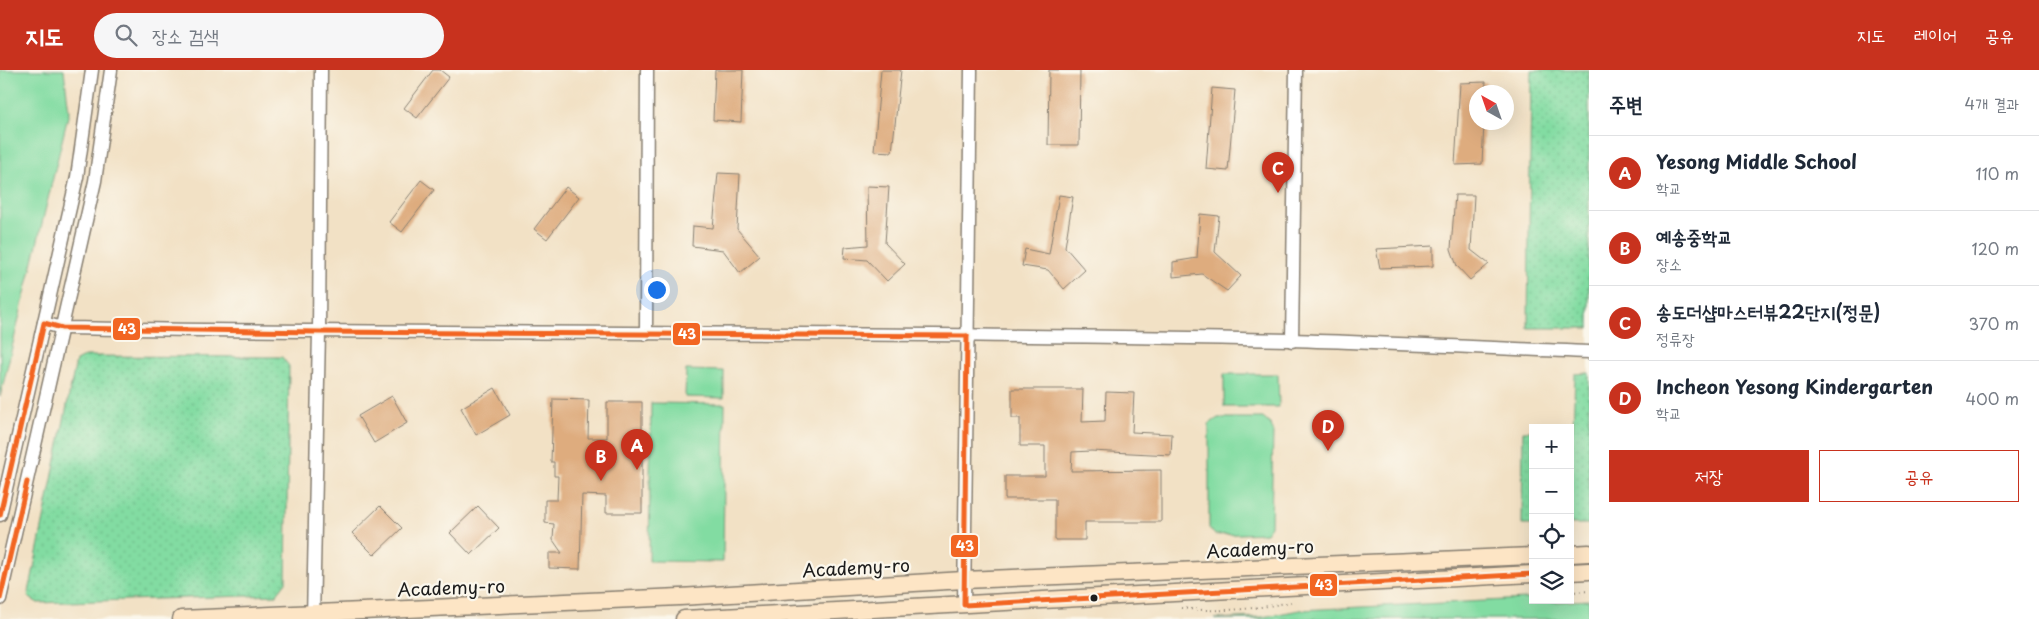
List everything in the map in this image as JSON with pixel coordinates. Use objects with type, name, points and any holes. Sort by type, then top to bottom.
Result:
[{"type":"main road","points":[[1574,554],[1589,553]]},
{"type":"main road","name":"Academy-ro","points":[[181,619],[313,616],[964,580],[1529,556]]},
{"type":"main road","points":[[1574,572],[1589,571]]},
{"type":"main road","points":[[684,619],[1529,574]]},
{"type":"street","points":[[0,515],[77,177],[92,70]]},
{"type":"street","points":[[0,599],[95,181],[111,70]]},
{"type":"street","points":[[313,616],[319,332],[321,70]]},
{"type":"street","points":[[646,334],[647,70]]},
{"type":"street","points":[[964,605],[971,70]]},
{"type":"street","points":[[1292,340],[1296,70]]},
{"type":"street","points":[[44,323],[62,328],[319,332],[1292,340],[1589,352]]},
{"type":"path","points":[[1574,592],[1589,591]]},
{"type":"green space","points":[[0,70],[64,70],[69,112],[0,397]]},
{"type":"green space","points":[[1531,70],[1589,70],[1589,328],[1528,328]]},
{"type":"green space","points":[[86,356],[282,357],[289,366],[286,582],[276,595],[38,603],[28,597],[76,361]]},
{"type":"green space","points":[[686,370],[724,371],[724,398],[685,397]]},
{"type":"green space","points":[[1589,373],[1589,524],[1574,524],[1575,374]]},
{"type":"green space","points":[[1224,374],[1278,374],[1279,407],[1224,407]]},
{"type":"green space","points":[[651,403],[725,404],[723,562],[649,561]]},
{"type":"green space","points":[[1218,418],[1263,418],[1271,425],[1273,430],[1271,526],[1266,533],[1215,535],[1209,528],[1209,424]]},
{"type":"green space","points":[[1523,431],[1529,431],[1529,525],[1522,525]]},
{"type":"green space","points":[[1526,599],[1529,599],[1529,604],[1574,604],[1574,601],[1589,600],[1589,619],[1215,619],[1262,617],[1300,610]]},
{"type":"building","points":[[433,70],[440,70],[449,77],[417,118],[404,108]]},
{"type":"building","points":[[715,70],[743,70],[741,122],[713,120]]},
{"type":"building","points":[[881,70],[901,70],[892,152],[874,151]]},
{"type":"building","points":[[1049,70],[1080,70],[1079,145],[1048,145]]},
{"type":"building","points":[[1486,82],[1486,85],[1469,85],[1469,130],[1484,130],[1482,164],[1455,165],[1460,83]]},
{"type":"building","points":[[1212,88],[1235,90],[1228,171],[1206,169]]},
{"type":"building","points":[[718,173],[740,174],[737,229],[760,256],[740,273],[723,250],[692,246],[693,226],[713,228]]},
{"type":"building","points":[[421,180],[434,190],[402,232],[389,222]]},
{"type":"building","points":[[867,186],[889,187],[885,243],[905,264],[887,281],[867,260],[844,258],[845,247],[868,245]]},
{"type":"building","points":[[566,187],[579,197],[547,239],[534,229]]},
{"type":"building","points":[[1059,195],[1073,197],[1065,247],[1085,270],[1064,289],[1048,270],[1022,266],[1025,249],[1049,254]]},
{"type":"building","points":[[1455,195],[1474,195],[1471,250],[1489,264],[1470,280],[1457,266],[1451,249]]},
{"type":"building","points":[[1200,214],[1219,216],[1215,252],[1241,276],[1227,291],[1202,274],[1173,277],[1173,262],[1197,258]]},
{"type":"building","points":[[1433,246],[1433,266],[1380,268],[1376,249]]},
{"type":"building","points":[[495,388],[510,415],[476,435],[461,408]]},
{"type":"building","points":[[1012,389],[1083,389],[1082,422],[1105,421],[1106,392],[1134,393],[1132,432],[1172,434],[1171,455],[1091,451],[1072,452],[1071,471],[1161,470],[1161,522],[1085,522],[1085,540],[1055,540],[1055,499],[1005,499],[1005,476],[1045,476],[1045,446],[1020,446],[1020,418],[1012,418]]},
{"type":"building","points":[[392,396],[407,423],[374,443],[358,416]]},
{"type":"building","points":[[553,399],[589,400],[588,438],[607,438],[607,402],[642,402],[642,513],[606,513],[606,496],[582,495],[580,569],[549,568],[549,553],[562,553],[553,540],[554,524],[545,523],[545,500],[557,500],[558,476],[554,476],[554,462],[551,462]]},
{"type":"building","points":[[380,506],[402,528],[374,555],[352,533]]},
{"type":"building","points":[[478,506],[499,528],[471,555],[450,533]]},
{"type":"transit line","name":"43","points":[[0,515],[44,323],[62,328],[319,332],[967,336]]},
{"type":"transit line","name":"43","points":[[967,336],[964,605],[1529,574]]},
{"type":"transit line","name":"43","points":[[0,599],[27,482]]},
{"type":"place","name":"송도더샵마스터뷰22단지(정문)","points":[[1278,193]]},
{"type":"place","name":"Incheon Yesong Kindergarten","points":[[1328,451]]},
{"type":"place","name":"Yesong Middle School","points":[[637,470]]},
{"type":"place","name":"예송중학교","points":[[601,481]]}]
